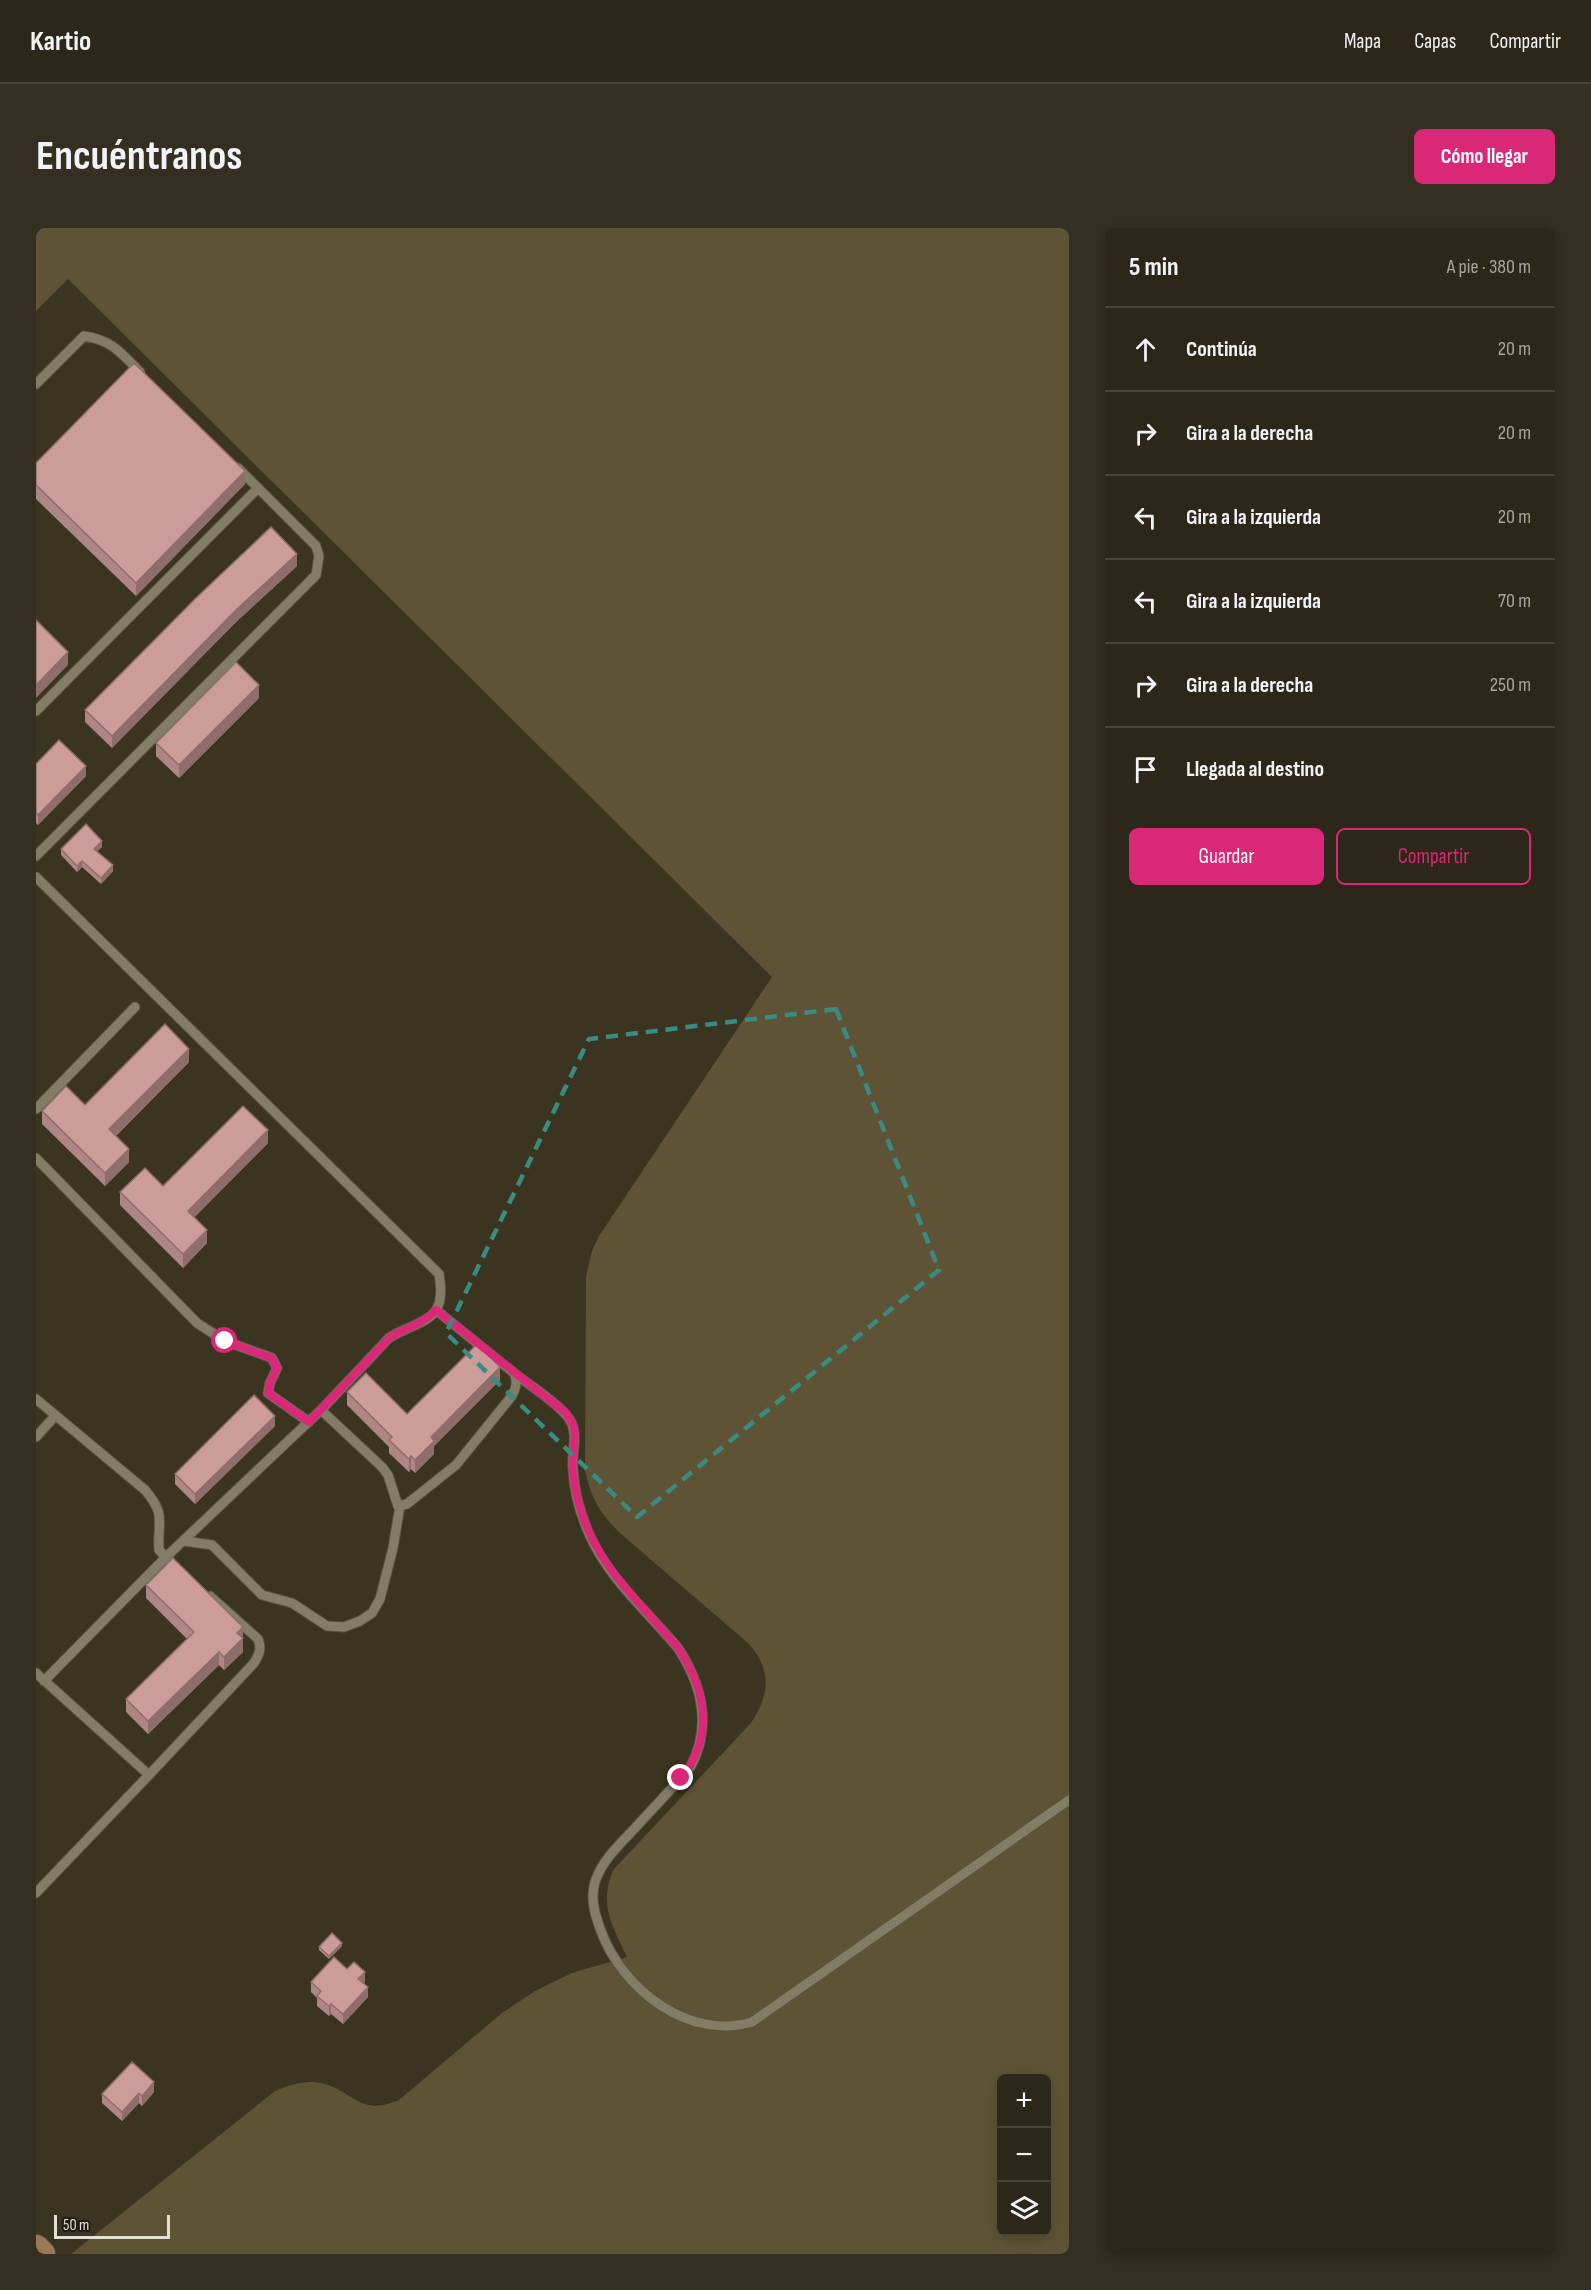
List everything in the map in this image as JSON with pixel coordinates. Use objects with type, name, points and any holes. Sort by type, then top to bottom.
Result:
[{"type":"main road","points":[[36,2248],[42,2254]]},
{"type":"lane","points":[[36,384],[84,336],[102,338],[150,382]]},
{"type":"lane","points":[[36,856],[316,576],[319,556],[316,546],[233,464]]},
{"type":"lane","points":[[36,711],[258,488]]},
{"type":"lane","points":[[36,877],[439,1274],[441,1287],[436,1310],[415,1327],[389,1338],[309,1422],[166,1557],[44,1681]]},
{"type":"lane","points":[[36,1109],[135,1007]]},
{"type":"lane","points":[[36,1158],[197,1323],[225,1341],[272,1358],[277,1368],[268,1393],[309,1422]]},
{"type":"lane","points":[[436,1310],[570,1419],[575,1432],[573,1477],[591,1539],[615,1577],[678,1648],[694,1677],[701,1698],[704,1722],[702,1738],[691,1766],[604,1862],[594,1884],[594,1909],[600,1930],[610,1951],[630,1978],[655,2001],[682,2017],[710,2026],[739,2026],[752,2022],[1069,1800]]},
{"type":"lane","points":[[400,1506],[407,1504],[456,1465],[511,1397],[516,1388],[514,1373]]},
{"type":"lane","points":[[36,1399],[145,1490],[158,1505],[159,1550],[175,1565]]},
{"type":"lane","points":[[321,1410],[382,1467],[388,1475],[395,1501],[400,1506]]},
{"type":"lane","points":[[36,1437],[55,1416]]},
{"type":"lane","points":[[184,1541],[212,1545],[262,1595],[292,1603],[327,1626],[344,1627],[372,1613],[380,1599],[393,1548],[400,1506]]},
{"type":"lane","points":[[36,1893],[254,1663],[259,1654],[261,1646],[258,1639],[201,1588]]},
{"type":"lane","points":[[36,1673],[149,1775]]},
{"type":"highlighted area","points":[[836,1009],[939,1270],[637,1517],[446,1333],[589,1039]]},
{"type":"shaded area","points":[[36,228],[1069,228],[1069,2254],[71,2254],[275,2091],[293,2084],[312,2082],[336,2088],[367,2105],[376,2106],[399,2100],[502,2013],[535,1991],[572,1973],[627,1957],[612,1924],[607,1904],[609,1882],[614,1869],[751,1723],[762,1702],[766,1682],[761,1663],[748,1643],[621,1534],[602,1513],[593,1497],[585,1470],[586,1276],[592,1251],[599,1236],[772,977],[68,279],[36,311]]},
{"type":"building","points":[[134,363],[245,471],[136,583],[36,485],[36,463]]},
{"type":"building","points":[[271,527],[297,554],[236,610],[112,736],[85,710],[196,598]]},
{"type":"building","points":[[36,620],[68,652],[36,685]]},
{"type":"building","points":[[236,662],[259,685],[179,765],[156,743]]},
{"type":"building","points":[[59,740],[86,766],[38,815],[36,813],[36,764]]},
{"type":"building","points":[[86,824],[102,841],[94,849],[113,865],[101,878],[82,861],[77,866],[61,849]]},
{"type":"building","points":[[165,1024],[189,1049],[109,1129],[129,1149],[105,1173],[42,1111],[66,1086],[85,1105]]},
{"type":"building","points":[[243,1106],[268,1130],[188,1211],[207,1230],[183,1254],[120,1192],[145,1168],[163,1186]]},
{"type":"building","points":[[477,1344],[500,1367],[431,1437],[434,1441],[415,1460],[411,1456],[409,1459],[389,1440],[392,1437],[347,1392],[366,1373],[407,1414]]},
{"type":"building","points":[[254,1395],[275,1416],[195,1494],[175,1474]]},
{"type":"building","points":[[173,1558],[243,1627],[237,1633],[243,1638],[224,1657],[219,1652],[148,1721],[126,1699],[194,1632],[146,1585]]},
{"type":"building","points":[[332,1933],[342,1943],[329,1956],[319,1947]]},
{"type":"building","points":[[334,1957],[347,1969],[354,1962],[365,1972],[358,1979],[368,1987],[343,2014],[317,1996],[321,1991],[311,1982]]},
{"type":"building","points":[[132,2062],[154,2082],[142,2096],[139,2093],[122,2112],[102,2094]]},
{"type":"route","points":[[225,1341],[248,1351],[264,1353],[272,1358],[277,1368],[268,1393],[309,1422],[389,1338],[415,1327],[436,1310],[566,1413],[575,1432],[572,1456],[573,1477],[591,1539],[615,1577],[678,1648],[699,1691],[704,1722],[702,1738],[691,1766],[681,1778]]}]
